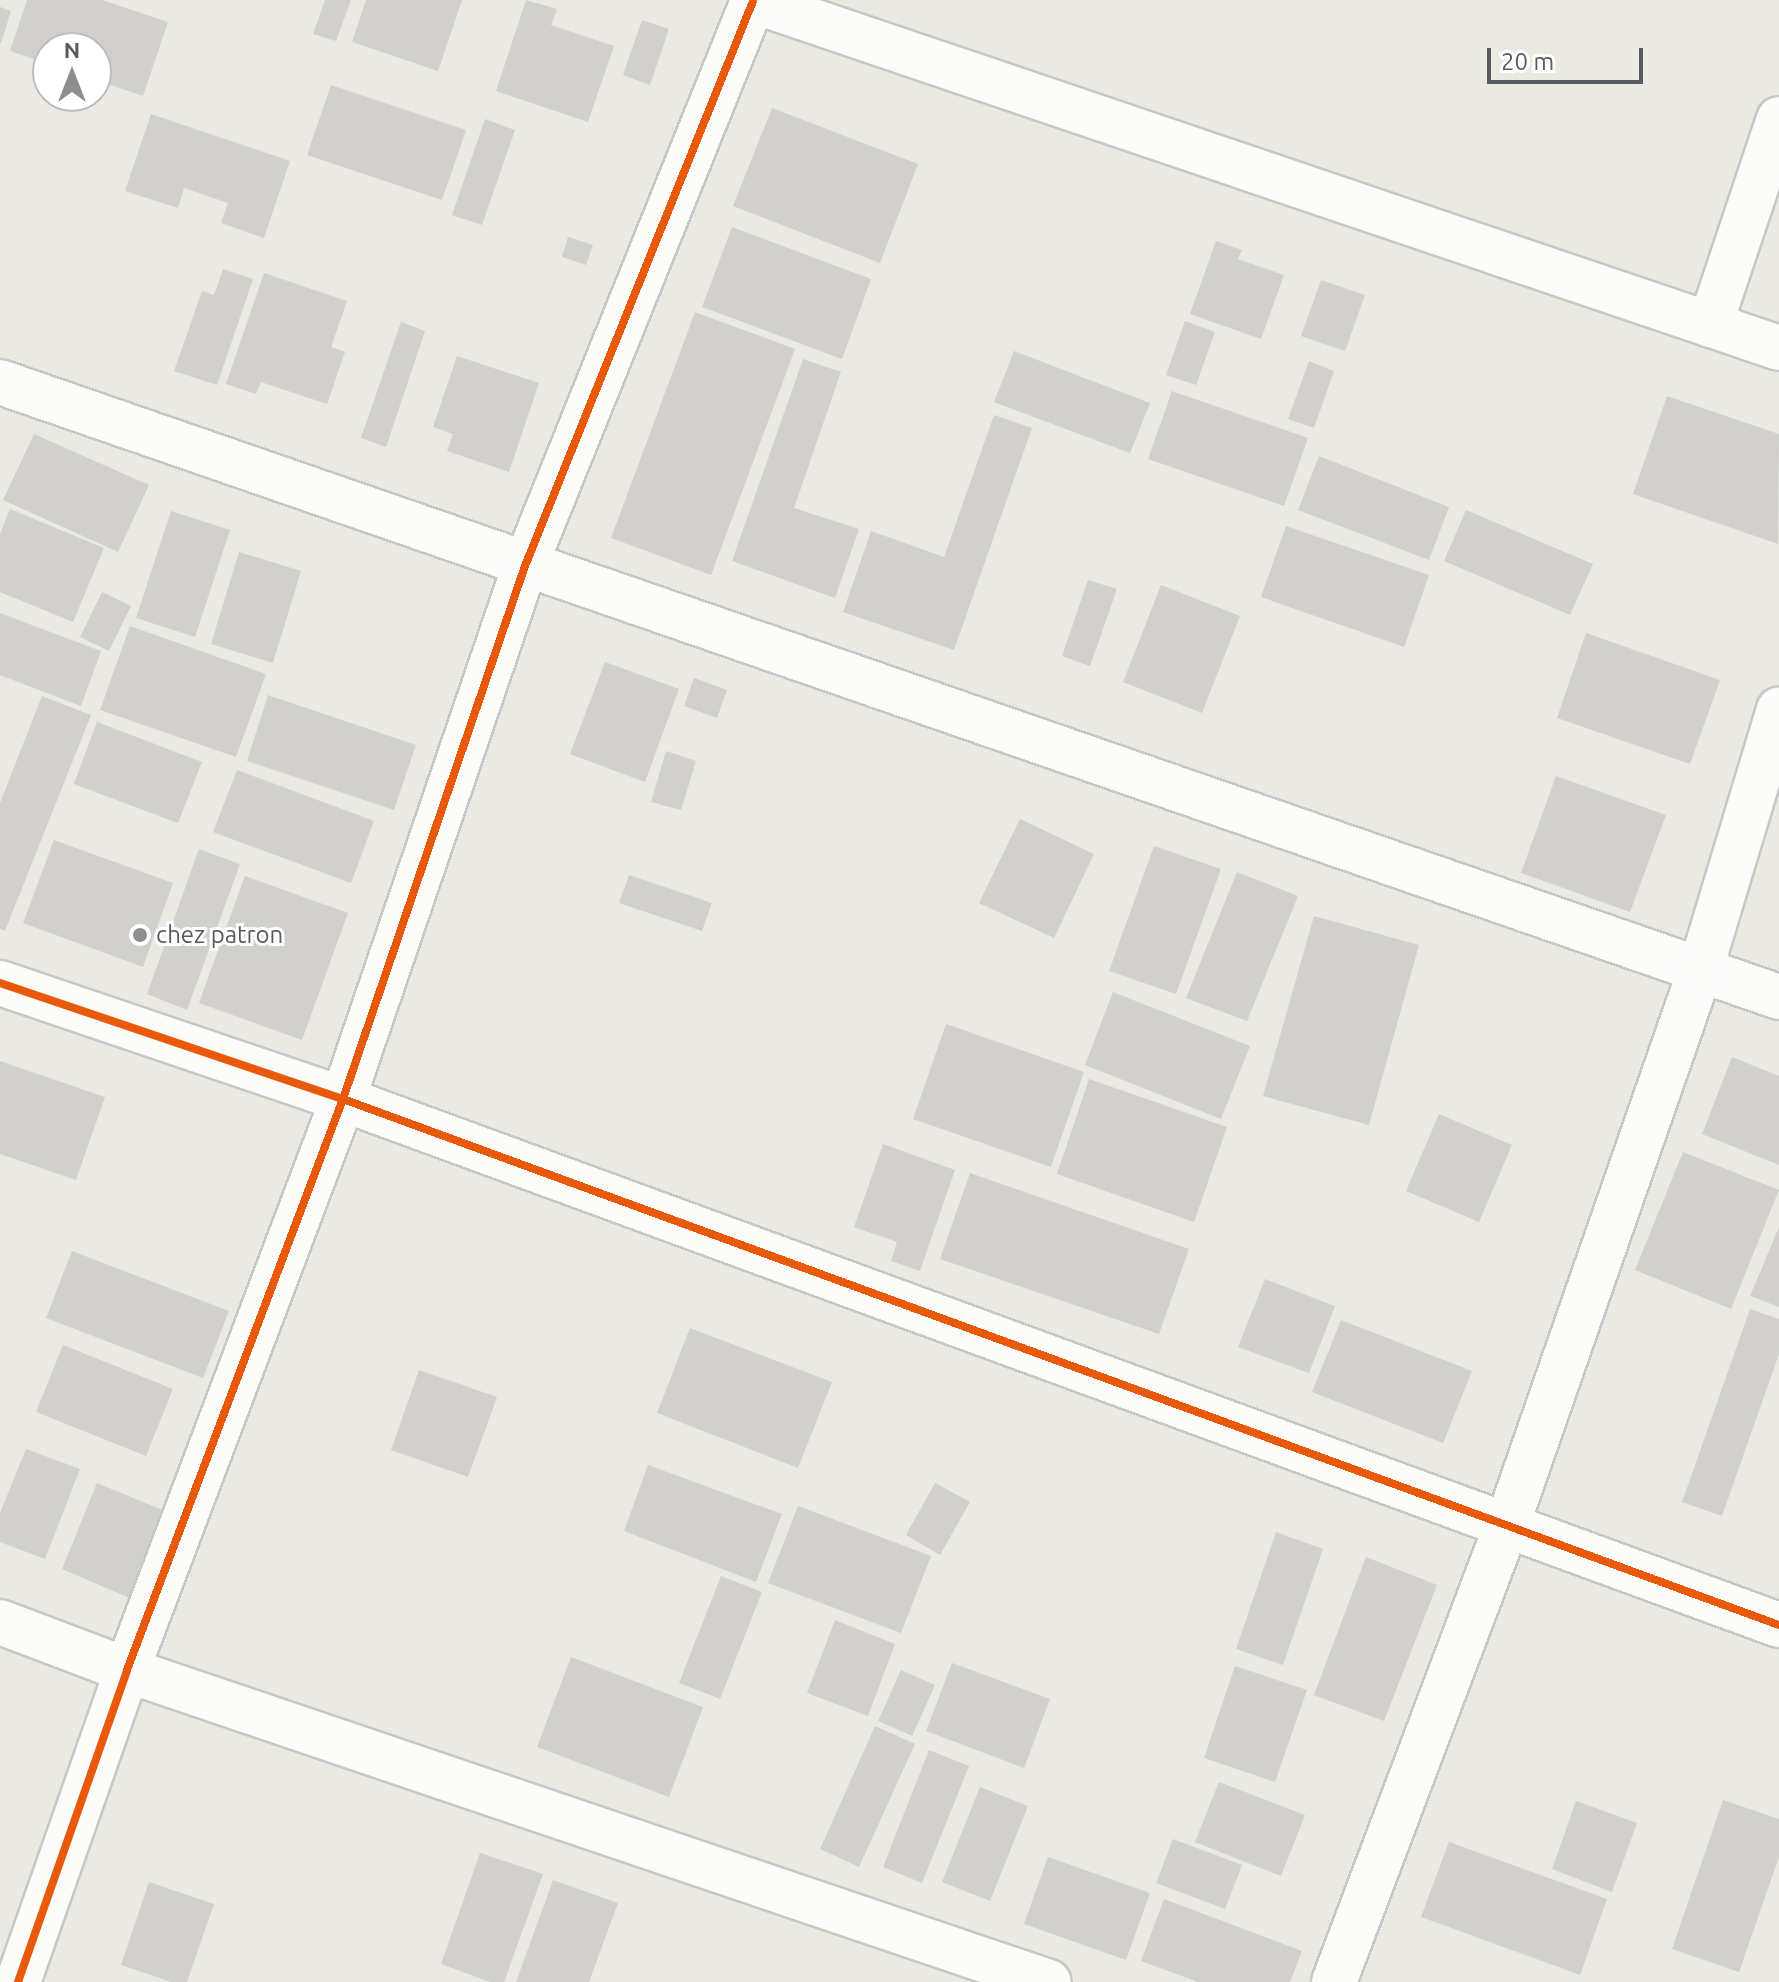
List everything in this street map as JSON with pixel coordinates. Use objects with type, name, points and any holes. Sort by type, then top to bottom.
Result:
[{"type":"street","points":[[18,1982],[127,1670],[343,1099],[525,566],[752,0],[1779,348]]},
{"type":"street","points":[[1710,325],[1779,119]]},
{"type":"street","points":[[0,382],[1779,997]]},
{"type":"street","points":[[1334,1982],[1507,1525],[1700,971],[1779,710]]},
{"type":"street","points":[[0,983],[343,1099],[1779,1625]]},
{"type":"street","points":[[0,1622],[127,1670],[1049,1982]]},
{"type":"building","points":[[27,0],[102,0],[168,22],[143,96],[112,85],[112,32],[32,32],[32,59],[10,51]]},
{"type":"building","points":[[325,0],[351,0],[336,41],[313,34]]},
{"type":"building","points":[[366,0],[462,0],[438,71],[352,42]]},
{"type":"building","points":[[526,0],[557,9],[551,25],[614,46],[588,122],[496,91]]},
{"type":"building","points":[[0,7],[11,11],[1,43],[0,43]]},
{"type":"building","points":[[642,20],[669,29],[650,85],[623,75]]},
{"type":"building","points":[[331,85],[466,130],[442,200],[307,155]]},
{"type":"building","points":[[772,108],[918,164],[880,263],[733,206]]},
{"type":"building","points":[[151,114],[290,161],[264,238],[221,223],[228,203],[184,188],[178,208],[125,191]]},
{"type":"building","points":[[485,119],[515,130],[482,225],[452,215]]},
{"type":"building","points":[[732,227],[871,279],[842,359],[702,307]]},
{"type":"building","points":[[568,237],[593,245],[586,265],[562,257]]},
{"type":"building","points":[[1216,241],[1242,250],[1238,259],[1284,275],[1261,339],[1190,314]]},
{"type":"building","points":[[223,269],[253,279],[217,385],[174,371],[202,291],[214,295]]},
{"type":"building","points":[[264,273],[347,301],[331,347],[345,352],[327,404],[261,382],[256,394],[226,384]]},
{"type":"building","points":[[1321,280],[1365,295],[1345,351],[1301,336]]},
{"type":"building","points":[[695,312],[795,349],[711,575],[611,538]]},
{"type":"building","points":[[1185,321],[1215,332],[1196,385],[1166,375]]},
{"type":"building","points":[[401,322],[425,331],[386,447],[361,438]]},
{"type":"building","points":[[1014,351],[1150,403],[1130,453],[994,402]]},
{"type":"building","points":[[457,356],[539,383],[509,472],[447,451],[453,434],[433,427]]},
{"type":"building","points":[[803,359],[841,372],[794,508],[859,529],[835,598],[732,561]]},
{"type":"building","points":[[1309,361],[1334,371],[1314,428],[1288,419]]},
{"type":"building","points":[[1172,391],[1308,438],[1284,506],[1148,459]]},
{"type":"building","points":[[1667,396],[1779,434],[1778,544],[1633,494]]},
{"type":"building","points":[[994,415],[1032,428],[954,650],[843,612],[871,531],[944,557]]},
{"type":"building","points":[[34,434],[149,485],[118,552],[3,500]]},
{"type":"building","points":[[1319,456],[1449,507],[1429,560],[1298,510]]},
{"type":"building","points":[[10,509],[104,548],[73,622],[0,592],[0,534]]},
{"type":"building","points":[[1466,510],[1593,564],[1570,615],[1444,561]]},
{"type":"building","points":[[171,511],[230,530],[195,637],[136,618]]},
{"type":"building","points":[[1286,526],[1429,575],[1404,647],[1261,597]]},
{"type":"building","points":[[239,552],[301,571],[273,663],[211,644]]},
{"type":"building","points":[[1088,580],[1117,589],[1090,666],[1062,656]]},
{"type":"building","points":[[1161,585],[1240,616],[1202,713],[1123,682]]},
{"type":"building","points":[[102,592],[131,606],[109,651],[80,637]]},
{"type":"building","points":[[0,613],[101,651],[81,706],[0,675]]},
{"type":"building","points":[[130,626],[266,674],[236,757],[100,710]]},
{"type":"building","points":[[1586,633],[1720,680],[1690,764],[1557,718]]},
{"type":"building","points":[[605,662],[679,689],[645,782],[570,754]]},
{"type":"building","points":[[694,678],[727,690],[717,718],[684,706]]},
{"type":"building","points":[[268,695],[416,745],[394,810],[247,761]]},
{"type":"building","points":[[42,696],[91,715],[5,931],[0,929],[0,803]]},
{"type":"building","points":[[97,722],[202,762],[178,823],[74,784]]},
{"type":"building","points":[[666,751],[696,761],[681,810],[651,802]]},
{"type":"building","points":[[237,770],[374,821],[351,883],[213,832]]},
{"type":"building","points":[[1556,776],[1666,815],[1630,912],[1521,873]]},
{"type":"building","points":[[1020,819],[1094,854],[1054,938],[979,903]]},
{"type":"building","points":[[54,840],[173,883],[143,967],[23,923]]},
{"type":"building","points":[[1154,846],[1221,869],[1176,994],[1109,971]]},
{"type":"building","points":[[199,849],[240,864],[187,1010],[147,994]]},
{"type":"building","points":[[1237,872],[1298,896],[1247,1021],[1186,998]]},
{"type":"building","points":[[629,875],[712,903],[702,931],[619,903]]},
{"type":"building","points":[[245,876],[348,913],[302,1040],[199,1003]]},
{"type":"building","points":[[1314,916],[1419,945],[1369,1125],[1263,1096]]},
{"type":"building","points":[[1113,992],[1250,1046],[1221,1119],[1085,1065]]},
{"type":"building","points":[[946,1024],[1084,1072],[1051,1167],[913,1119]]},
{"type":"building","points":[[1732,1057],[1779,1076],[1779,1165],[1702,1134]]},
{"type":"building","points":[[0,1061],[105,1097],[76,1180],[0,1154]]},
{"type":"building","points":[[1089,1079],[1227,1127],[1194,1222],[1057,1174]]},
{"type":"building","points":[[1439,1114],[1512,1145],[1479,1222],[1406,1191]]},
{"type":"building","points":[[883,1144],[955,1170],[920,1271],[891,1261],[897,1242],[854,1227]]},
{"type":"building","points":[[1683,1152],[1779,1190],[1731,1309],[1635,1270]]},
{"type":"building","points":[[970,1173],[1189,1249],[1159,1334],[940,1259]]},
{"type":"building","points":[[1779,1227],[1779,1307],[1750,1296]]},
{"type":"building","points":[[72,1251],[229,1311],[203,1378],[46,1318]]},
{"type":"building","points":[[1265,1279],[1335,1306],[1309,1373],[1238,1347]]},
{"type":"building","points":[[1750,1309],[1779,1319],[1779,1354],[1722,1516],[1682,1502]]},
{"type":"building","points":[[1341,1320],[1472,1371],[1443,1443],[1312,1392]]},
{"type":"building","points":[[690,1328],[832,1382],[798,1468],[657,1413]]},
{"type":"building","points":[[63,1345],[173,1389],[146,1456],[36,1412]]},
{"type":"building","points":[[419,1370],[497,1397],[468,1477],[391,1450]]},
{"type":"building","points":[[26,1449],[80,1469],[45,1559],[0,1542],[0,1513]]},
{"type":"building","points":[[648,1465],[782,1514],[756,1582],[624,1531]]},
{"type":"building","points":[[97,1483],[167,1512],[132,1599],[62,1569]]},
{"type":"building","points":[[935,1483],[970,1502],[940,1555],[906,1535]]},
{"type":"building","points":[[798,1506],[931,1556],[901,1633],[768,1583]]},
{"type":"building","points":[[1276,1532],[1323,1549],[1283,1665],[1236,1649]]},
{"type":"building","points":[[1366,1557],[1437,1585],[1384,1721],[1314,1695]]},
{"type":"building","points":[[721,1576],[762,1592],[720,1699],[679,1683]]},
{"type":"building","points":[[835,1620],[895,1644],[868,1716],[807,1693]]},
{"type":"building","points":[[571,1657],[703,1707],[669,1797],[537,1747]]},
{"type":"building","points":[[952,1663],[1050,1699],[1024,1768],[926,1731]]},
{"type":"building","points":[[1235,1666],[1307,1690],[1275,1782],[1204,1758]]},
{"type":"building","points":[[901,1670],[935,1685],[912,1736],[878,1721]]},
{"type":"building","points":[[875,1726],[915,1744],[859,1867],[820,1849]]},
{"type":"building","points":[[929,1750],[969,1766],[922,1883],[883,1867]]},
{"type":"building","points":[[1219,1782],[1305,1815],[1281,1876],[1195,1842]]},
{"type":"building","points":[[980,1787],[1028,1806],[990,1901],[942,1882]]},
{"type":"building","points":[[1723,1800],[1779,1819],[1779,1857],[1739,1972],[1672,1949]]},
{"type":"building","points":[[1576,1801],[1637,1823],[1612,1892],[1552,1869]]},
{"type":"building","points":[[1173,1839],[1242,1865],[1225,1909],[1156,1883]]},
{"type":"building","points":[[1449,1842],[1607,1899],[1580,1975],[1421,1917]]},
{"type":"building","points":[[480,1853],[543,1874],[504,1982],[490,1982],[441,1964]]},
{"type":"building","points":[[1048,1857],[1150,1893],[1126,1960],[1024,1924]]},
{"type":"building","points":[[553,1880],[618,1903],[589,1982],[516,1982]]},
{"type":"building","points":[[149,1882],[214,1904],[187,1982],[171,1982],[121,1965]]},
{"type":"building","points":[[1164,1899],[1302,1951],[1290,1982],[1198,1982],[1141,1961]]},
{"type":"cycle path","points":[[18,1982],[127,1670],[343,1099],[525,566],[753,1]]},
{"type":"cycle path","points":[[0,983],[343,1099],[1779,1625]]},
{"type":"place","name":"chez patron","points":[[140,935]]}]
